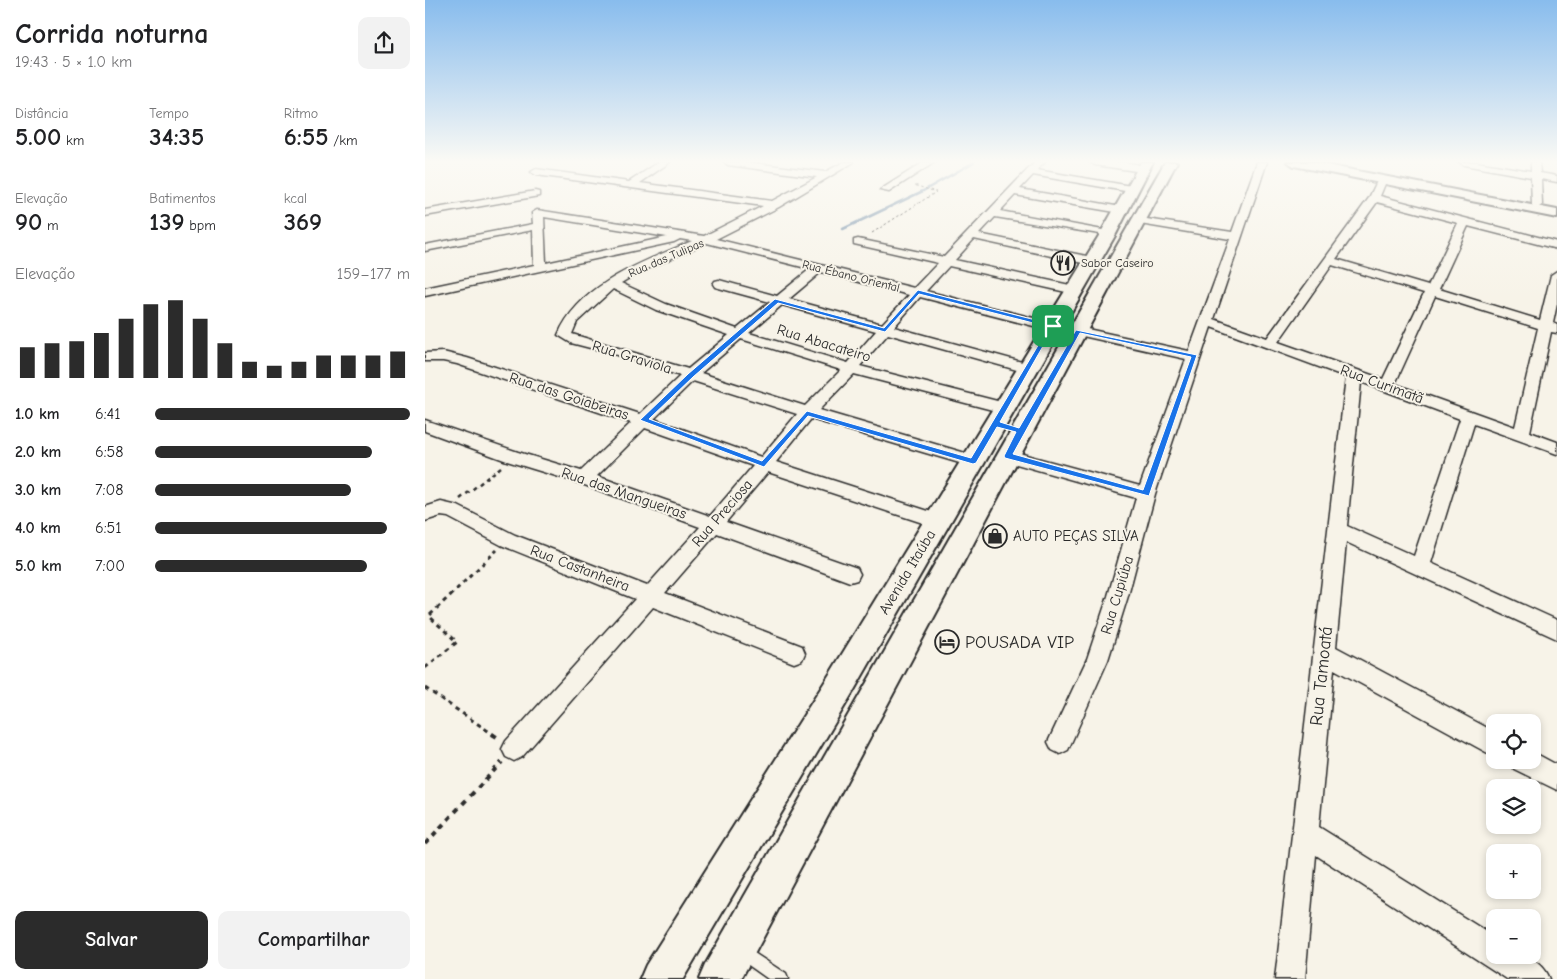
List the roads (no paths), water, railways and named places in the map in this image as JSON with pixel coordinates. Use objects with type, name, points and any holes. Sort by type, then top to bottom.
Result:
[{"type":"street","points":[[425,213],[456,208]]},
{"type":"street","points":[[536,208],[539,226],[540,270]]},
{"type":"street","name":"Rua das Tulipas","points":[[578,342],[567,338],[567,326],[586,304],[612,283],[632,271],[707,240],[770,208]]},
{"type":"street","name":"Rua Preciosa","points":[[515,749],[649,594],[714,524],[807,414],[997,208]]},
{"type":"street","name":"Avenida Itaúba","points":[[660,979],[837,690],[1125,208]]},
{"type":"street","name":"Avenida Itaúba","points":[[719,979],[1078,331],[1129,208]]},
{"type":"street","points":[[1174,208],[1235,236]]},
{"type":"street","name":"Rua Cupiúba","points":[[1060,742],[1097,660],[1118,596],[1146,494],[1245,208]]},
{"type":"street","points":[[1270,343],[1331,261],[1367,208]]},
{"type":"street","points":[[1410,208],[1557,246]]},
{"type":"street","points":[[1525,208],[1557,214]]},
{"type":"street","name":"Rua Ébano Oriental","points":[[537,213],[707,240],[1053,326]]},
{"type":"street","points":[[992,213],[1108,234]]},
{"type":"street","points":[[1387,386],[1464,222]]},
{"type":"street","points":[[425,248],[539,226]]},
{"type":"street","points":[[970,235],[1092,260]]},
{"type":"street","points":[[425,299],[431,292],[540,270],[682,237]]},
{"type":"street","points":[[858,242],[1075,290]]},
{"type":"street","points":[[1331,261],[1432,293],[1551,327]]},
{"type":"street","points":[[584,478],[690,375],[737,334],[819,268]]},
{"type":"street","points":[[1521,434],[1551,327],[1557,276]]},
{"type":"street","name":"Rua Abacateiro","points":[[612,283],[647,302],[737,334],[1000,416]]},
{"type":"street","points":[[719,284],[1028,368]]},
{"type":"street","name":"Rua Curimatã","points":[[1207,321],[1557,448]]},
{"type":"street","points":[[1078,331],[1194,356]]},
{"type":"street","name":"Rua Graviola","points":[[578,342],[619,350],[807,414],[973,461]]},
{"type":"street","name":"Rua das Goiabeiras","points":[[425,357],[436,356],[465,363],[644,420],[764,464],[937,521]]},
{"type":"street","name":"Rua Tamoatá","points":[[1290,979],[1304,832],[1354,374]]},
{"type":"street","points":[[1000,416],[1021,431]]},
{"type":"street","points":[[1420,567],[1469,416]]},
{"type":"street","name":"Rua das Mangueiras","points":[[425,425],[513,457],[584,478],[850,574]]},
{"type":"street","points":[[1008,456],[1146,494]]},
{"type":"street","name":"Rua Castanheira","points":[[425,514],[432,510],[447,509],[508,540],[649,594],[794,653]]},
{"type":"street","points":[[1338,530],[1557,630]]},
{"type":"street","points":[[1324,652],[1486,740]]},
{"type":"street","points":[[1540,769],[1557,778]]},
{"type":"street","points":[[1304,832],[1486,948]]},
{"type":"street","points":[[1511,964],[1534,979]]},
{"type":"lane","points":[[736,948],[781,979]]},
{"type":"waterway","points":[[843,229],[888,208]]},
{"type":"place","name":"Sabor Caseiro","points":[[1063,263]]},
{"type":"place","name":"AUTO PEÇAS SILVA","points":[[995,536]]},
{"type":"place","name":"POUSADA VIP","points":[[947,642]]}]
